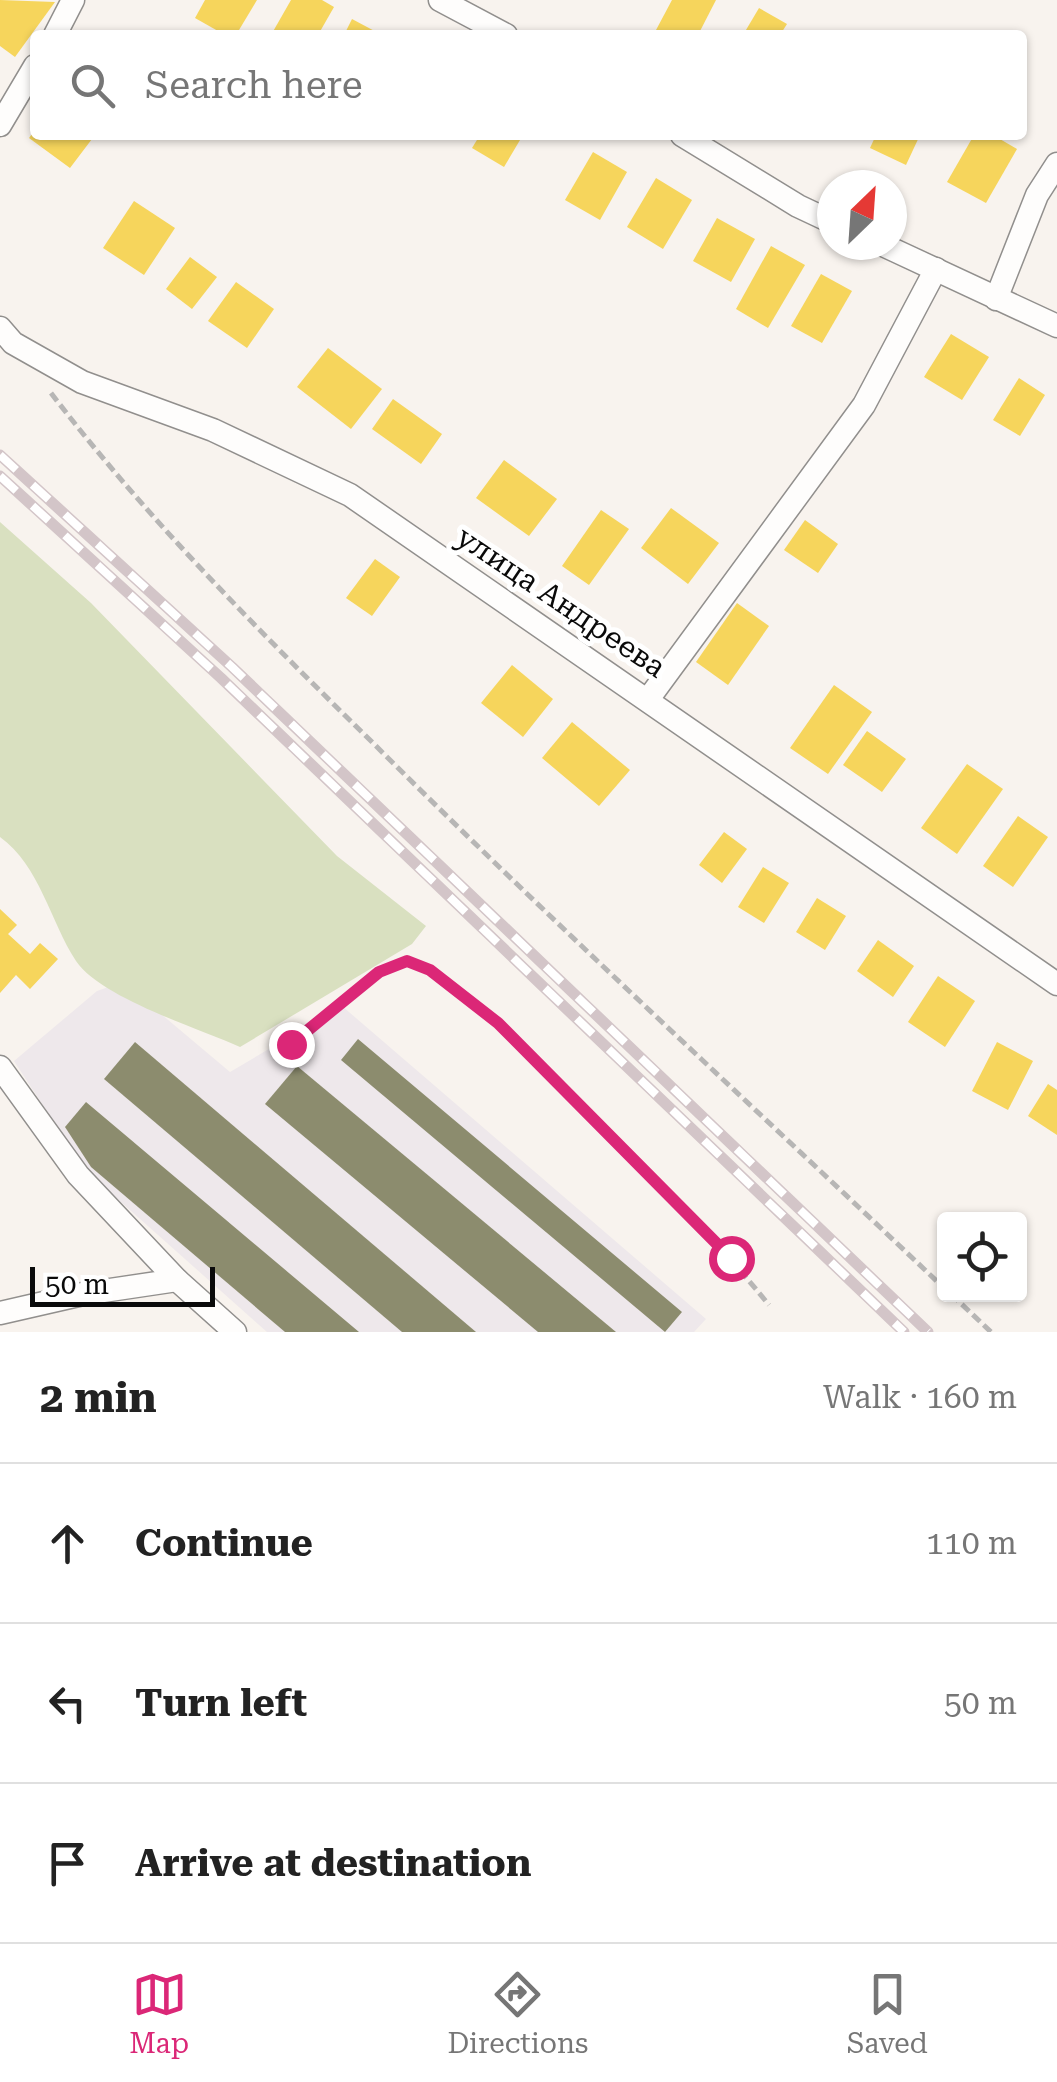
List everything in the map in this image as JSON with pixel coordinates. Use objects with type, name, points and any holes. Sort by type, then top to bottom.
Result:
[{"type":"street","points":[[58,30],[73,0]]},
{"type":"street","points":[[440,0],[497,30]]},
{"type":"street","points":[[0,125],[30,74]]},
{"type":"street","points":[[690,140],[817,215]]},
{"type":"street","points":[[996,299],[1037,195],[1057,164]]},
{"type":"street","points":[[907,256],[1057,326]]},
{"type":"street","points":[[649,698],[864,405],[936,269]]},
{"type":"street","name":"улица Андреева","points":[[0,328],[13,343],[82,382],[213,430],[350,495],[649,698],[1057,984]]},
{"type":"street","points":[[3,1076],[78,1175],[176,1280],[235,1332]]},
{"type":"street","points":[[0,1313],[83,1294],[176,1280]]},
{"type":"path","points":[[48,388],[118,480],[278,649],[526,897],[937,1281]]},
{"type":"path","points":[[291,1044],[379,972],[407,961],[430,970],[498,1023],[731,1258],[768,1306]]},
{"type":"path","points":[[959,1302],[991,1332]]},
{"type":"shaded area","points":[[123,982],[230,1072],[342,1006],[706,1319],[694,1332],[267,1332],[85,1170],[14,1061],[97,991]]},
{"type":"green space","points":[[0,522],[91,603],[337,856],[426,926],[412,944],[240,1047],[128,999],[89,975],[67,945],[35,878],[0,837]]},
{"type":"building: Homes","points":[[0,0],[55,2],[35,30],[30,30],[30,36],[15,57],[0,46]]},
{"type":"building: Homes","points":[[205,0],[257,0],[239,30],[216,30],[195,18]]},
{"type":"building: Homes","points":[[291,0],[322,0],[334,7],[321,30],[274,30]]},
{"type":"building: Homes","points":[[672,0],[716,0],[701,30],[656,30]]},
{"type":"building: Homes","points":[[759,8],[787,24],[783,30],[746,30]]},
{"type":"building: Homes","points":[[352,19],[373,30],[346,30]]},
{"type":"building: Homes","points":[[32,140],[91,140],[70,168]]},
{"type":"building: Homes","points":[[477,140],[520,140],[504,167],[472,148]]},
{"type":"building: Homes","points":[[874,140],[918,140],[906,165],[870,148]]},
{"type":"building: Homes","points":[[971,140],[1002,140],[1017,149],[986,203],[947,182]]},
{"type":"building: Homes","points":[[593,152],[627,172],[600,220],[565,200]]},
{"type":"building: Homes","points":[[656,178],[692,200],[663,249],[627,227]]},
{"type":"building: Homes","points":[[134,201],[175,228],[144,275],[103,248]]},
{"type":"building: Homes","points":[[717,218],[755,239],[731,282],[693,261]]},
{"type":"building: Homes","points":[[771,246],[805,265],[768,328],[736,309]]},
{"type":"building: Homes","points":[[190,257],[217,277],[192,309],[166,289]]},
{"type":"building: Homes","points":[[821,274],[852,291],[822,343],[791,326]]},
{"type":"building: Homes","points":[[236,282],[274,309],[247,348],[208,321]]},
{"type":"building: Homes","points":[[951,334],[989,357],[962,400],[924,377]]},
{"type":"building: Homes","points":[[328,348],[382,389],[351,429],[297,387]]},
{"type":"building: Homes","points":[[1019,378],[1045,395],[1020,436],[993,420]]},
{"type":"building: Homes","points":[[393,399],[442,434],[421,464],[372,429]]},
{"type":"building: Homes","points":[[504,460],[557,499],[529,536],[476,498]]},
{"type":"building: Homes","points":[[671,508],[719,543],[688,584],[641,548]]},
{"type":"building: Homes","points":[[601,510],[629,529],[589,585],[562,566]]},
{"type":"building: Homes","points":[[805,520],[838,544],[818,573],[784,550]]},
{"type":"building: Homes","points":[[375,559],[400,577],[372,616],[346,598]]},
{"type":"building: Homes","points":[[737,603],[769,626],[728,685],[696,662]]},
{"type":"building: Homes","points":[[512,665],[553,699],[523,737],[481,703]]},
{"type":"building: Homes","points":[[834,685],[872,712],[828,774],[790,748]]},
{"type":"building: Homes","points":[[572,722],[630,770],[599,806],[542,758]]},
{"type":"building: Homes","points":[[867,731],[906,759],[882,792],[843,765]]},
{"type":"building: Homes","points":[[967,764],[1003,789],[957,854],[921,828]]},
{"type":"building: Homes","points":[[1018,816],[1048,837],[1013,887],[983,866]]},
{"type":"building: Homes","points":[[724,832],[747,849],[722,883],[699,865]]},
{"type":"building: Homes","points":[[763,867],[789,883],[764,923],[738,907]]},
{"type":"building: Homes","points":[[817,898],[846,916],[825,950],[796,932]]},
{"type":"building: Homes","points":[[0,909],[17,925],[8,934],[30,954],[40,943],[58,959],[30,989],[16,975],[0,993]]},
{"type":"building: Homes","points":[[878,940],[914,966],[893,997],[857,971]]},
{"type":"building: Homes","points":[[938,976],[975,1001],[945,1047],[908,1022]]},
{"type":"building: Homes","points":[[997,1042],[1033,1061],[1008,1110],[972,1091]]},
{"type":"building: Homes","points":[[1048,1084],[1057,1090],[1057,1135],[1028,1116]]},
{"type":"building: Industry","points":[[358,1039],[682,1312],[665,1332],[341,1060]]},
{"type":"building: Industry","points":[[135,1042],[476,1332],[402,1332],[104,1079]]},
{"type":"building: Industry","points":[[297,1066],[616,1332],[538,1332],[265,1104]]},
{"type":"building: Industry","points":[[86,1102],[359,1332],[285,1332],[91,1167],[65,1127]]},
{"type":"railway","points":[[0,455],[232,667],[928,1332]]},
{"type":"railway","points":[[0,476],[221,678],[904,1332]]},
{"type":"route","points":[[291,1044],[379,972],[407,961],[430,970],[498,1023],[731,1258]]}]
